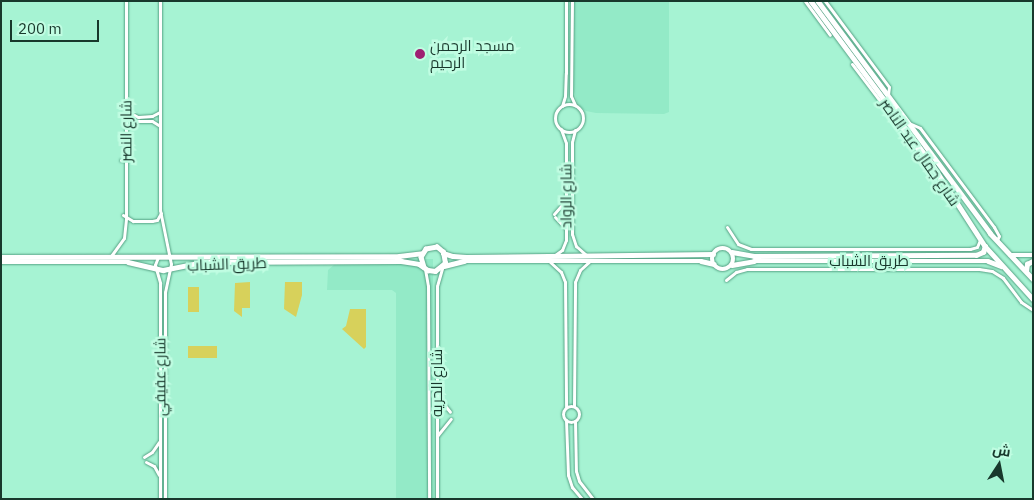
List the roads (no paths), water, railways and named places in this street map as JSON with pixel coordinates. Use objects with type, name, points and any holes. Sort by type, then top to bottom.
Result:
[{"type":"main road","name":"شارع جمال عبد الناصر","points":[[811,1],[854,63],[930,161],[985,246],[1033,299]]},
{"type":"main road","name":"شارع جمال عبد الناصر","points":[[818,1],[996,241],[1033,280]]},
{"type":"main road","points":[[972,226],[971,218],[977,214]]},
{"type":"main road","name":"طريق الشباب","points":[[732,252],[754,256],[976,255],[983,252],[985,246]]},
{"type":"main road","points":[[550,259],[464,261],[432,271],[424,267],[421,259],[422,254],[431,247],[439,248],[443,252],[461,257],[701,261],[714,264],[722,269],[732,265],[734,258],[732,252],[723,248],[714,254],[590,259]]},
{"type":"main road","points":[[782,256],[787,249]]},
{"type":"main road","points":[[442,267],[445,259],[443,252]]},
{"type":"main road","name":"طريق الشباب","points":[[1,257],[400,256],[422,254]]},
{"type":"main road","points":[[714,254],[714,264]]},
{"type":"main road","points":[[1010,254],[1033,255]]},
{"type":"main road","name":"طريق الشباب","points":[[732,265],[754,261],[972,260],[988,261],[1005,268]]},
{"type":"main road","name":"طريق الشباب","points":[[1,262],[128,262],[142,264],[156,270],[169,270],[184,264],[203,262],[401,261],[419,264],[424,267]]},
{"type":"main road","points":[[1026,271],[1027,264],[1033,261]]},
{"type":"street","name":"شارع النصر","points":[[110,257],[124,238],[126,218],[126,110],[124,82],[126,1]]},
{"type":"street","points":[[160,1],[161,213],[170,257]]},
{"type":"street","points":[[566,1],[565,96],[562,106],[555,117],[561,129],[568,131],[575,130],[580,125],[582,118],[581,111],[575,105],[572,96],[572,1]]},
{"type":"street","points":[[805,1],[832,33]]},
{"type":"street","points":[[826,1],[888,87],[890,92],[888,95]]},
{"type":"street","points":[[161,38],[166,39]]},
{"type":"street","points":[[562,106],[575,105]]},
{"type":"street","points":[[126,110],[138,117],[152,116],[161,112]]},
{"type":"street","points":[[126,126],[137,121],[152,121],[161,126]]},
{"type":"street","points":[[908,123],[920,128],[983,212],[998,234],[996,241]]},
{"type":"street","name":"شارع الرواد","points":[[550,259],[564,246],[566,234],[566,144],[561,129]]},
{"type":"street","name":"شارع الرواد","points":[[575,130],[572,142],[572,234],[578,249],[590,259]]},
{"type":"street","points":[[121,160],[126,160]]},
{"type":"street","points":[[566,200],[554,215],[566,229]]},
{"type":"street","points":[[122,215],[133,222],[156,220],[161,213]]},
{"type":"street","points":[[727,228],[738,244],[744,248],[970,249],[977,247],[980,239]]},
{"type":"street","points":[[566,234],[572,234]]},
{"type":"street","name":"شارع عفيفي","points":[[158,257],[155,263],[160,282],[160,499]]},
{"type":"street","name":"شارع عفيفي","points":[[165,499],[166,282],[170,257]]},
{"type":"street","points":[[550,259],[561,272],[566,288],[566,407],[563,413],[566,420],[568,475],[572,487],[582,499]]},
{"type":"street","points":[[590,259],[577,274],[574,288],[574,406],[579,413],[575,421],[577,476],[593,499]]},
{"type":"street","name":"شارع الحريه","points":[[424,267],[428,286],[429,499]]},
{"type":"street","name":"شارع الحريه","points":[[437,499],[436,286],[442,267]]},
{"type":"street","points":[[726,280],[736,272],[748,269],[979,269],[992,271],[1003,278],[1021,302],[1033,310]]},
{"type":"street","points":[[160,282],[163,280],[166,282]]},
{"type":"street","points":[[428,286],[436,286]]},
{"type":"street","points":[[566,288],[570,286],[574,288]]},
{"type":"street","points":[[566,322],[574,322]]},
{"type":"street","points":[[160,362],[165,362]]},
{"type":"street","points":[[429,386],[437,386]]},
{"type":"street","points":[[437,396],[450,412]]},
{"type":"street","points":[[566,407],[574,406]]},
{"type":"street","points":[[436,437],[451,419]]},
{"type":"street","points":[[566,420],[575,421]]},
{"type":"street","points":[[144,457],[156,448],[160,439]]},
{"type":"street","points":[[429,443],[436,442]]},
{"type":"street","points":[[146,462],[154,466],[160,478]]},
{"type":"place","name":"مسجد الرحمن الرحيم","points":[[420,54]]}]
